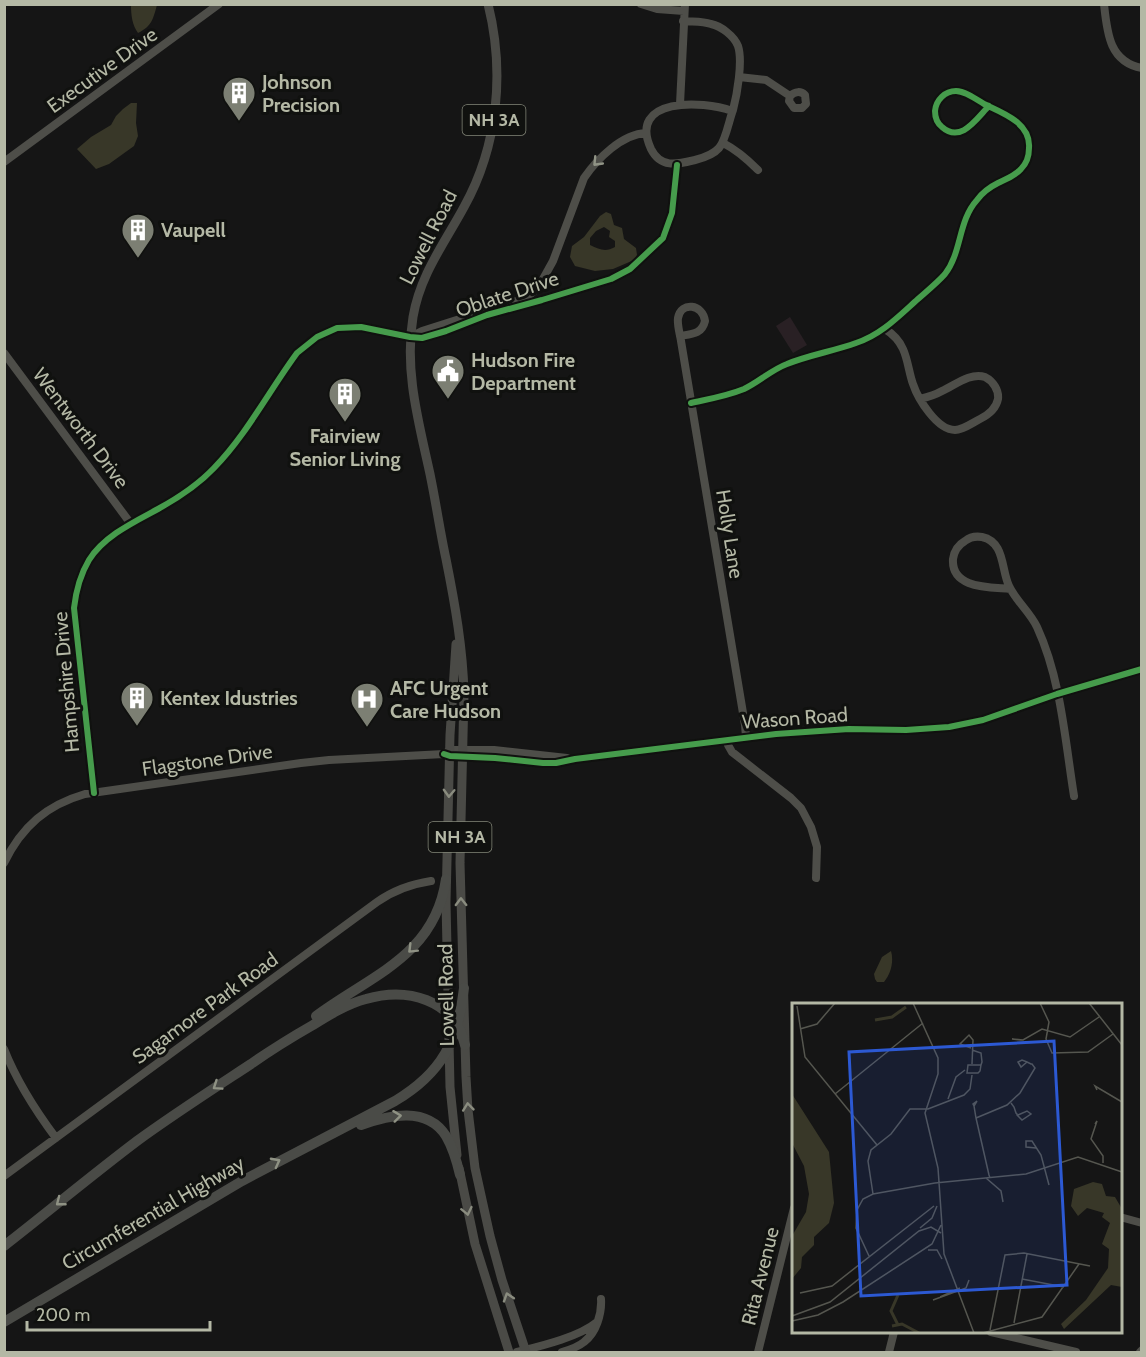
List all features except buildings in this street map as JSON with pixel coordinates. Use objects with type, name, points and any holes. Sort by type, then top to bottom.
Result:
[{"type":"highway","points":[[4,1246],[137,1142],[265,1054],[320,1013],[396,963],[424,935],[433,920],[441,904],[446,879]]},
{"type":"highway","points":[[321,1139],[410,1092],[431,1072],[448,1049],[458,1024],[464,988]]},
{"type":"highway","points":[[265,1054],[332,1013],[369,998],[391,994],[424,999],[448,1013],[458,1024],[465,1045]]},
{"type":"highway","points":[[321,1139],[382,1119],[406,1115],[421,1117],[436,1125],[446,1136],[460,1175]]},
{"type":"highway","name":"Circumferential Highway","points":[[4,1322],[242,1181],[321,1139]]},
{"type":"main road","name":"Lowell Road","points":[[488,4],[493,28],[497,77],[496,109],[489,148],[469,197],[424,277],[418,293],[410,337],[410,369],[413,395],[453,595],[464,680],[460,862],[465,1045],[472,1146],[493,1247],[523,1352]]},
{"type":"main road","name":"Lowell Road","points":[[458,630],[448,754],[446,879],[448,1049],[452,1108],[460,1175],[475,1244],[509,1353]]},
{"type":"street","name":"Executive Drive","points":[[4,162],[219,4]]},
{"type":"street","points":[[641,4],[657,9],[684,8],[680,104]]},
{"type":"street","points":[[1104,4],[1109,38],[1115,51],[1128,63],[1142,68]]},
{"type":"street","points":[[683,21],[711,24],[733,39],[739,52],[737,94],[723,143],[714,153],[677,165],[663,162],[655,154],[646,128],[656,112],[667,106],[680,104],[716,106],[732,111]]},
{"type":"street","points":[[739,77],[766,80],[790,96]]},
{"type":"street","points":[[691,403],[740,390],[783,365],[856,343],[876,334],[940,279],[954,258],[964,220],[975,201],[991,187],[1017,173],[1025,162],[1029,142],[1026,131],[1011,117],[989,106],[963,93],[953,91],[947,93],[939,100],[935,109],[938,122],[945,129],[961,132],[970,127],[989,106]]},
{"type":"street","points":[[538,288],[553,261],[584,178],[600,158],[612,148],[639,133],[646,133]]},
{"type":"street","points":[[723,143],[734,148],[758,170]]},
{"type":"street","name":"Oblate Drive","points":[[410,337],[431,336],[487,315],[611,279],[630,269],[663,238],[669,225],[677,165]]},
{"type":"street","name":"Oblate Drive","points":[[410,337],[422,331],[519,301],[538,288],[542,300]]},
{"type":"street","name":"Hampshire Drive","points":[[94,793],[74,608],[85,567],[92,555],[131,524],[192,488],[213,469],[240,436],[297,353],[317,337],[331,330],[353,326],[410,337]]},
{"type":"street","points":[[885,328],[901,345],[920,399],[940,424],[950,429],[961,429],[990,412],[996,405],[998,395],[991,381],[981,376],[974,376],[940,393],[920,399]]},
{"type":"street","name":"Holly Lane","points":[[680,336],[746,737]]},
{"type":"street","name":"Wentworth Drive","points":[[4,353],[131,524]]},
{"type":"street","points":[[1010,589],[971,585],[960,578],[954,568],[953,560],[959,545],[969,538],[977,537],[985,538],[995,544],[1001,554],[1010,589],[1036,626],[1046,652],[1057,694],[1074,796]]},
{"type":"street","name":"Wason Road","points":[[448,754],[556,763],[746,737],[849,729],[906,730],[949,727],[990,718],[1057,694],[1142,669]]},
{"type":"street","points":[[727,740],[732,752],[791,798],[805,814],[814,833],[817,847],[816,878]]},
{"type":"street","name":"Flagstone Drive","points":[[4,863],[25,830],[46,811],[72,798],[301,763],[448,754]]},
{"type":"street","name":"Sagamore Park Road","points":[[4,1176],[376,902],[404,888],[431,881]]},
{"type":"street","points":[[4,1049],[27,1096],[56,1138]]},
{"type":"street","name":"Rita Avenue","points":[[758,1353],[792,1216]]},
{"type":"street","points":[[1122,1218],[1142,1223]]},
{"type":"street","points":[[562,1353],[585,1342],[597,1322],[601,1299]]},
{"type":"street","points":[[523,1352],[572,1335],[597,1322]]},
{"type":"street","points":[[889,1353],[894,1333]]},
{"type":"street","points":[[995,1333],[1076,1353]]},
{"type":"shaded area","points":[[131,5],[157,5],[151,22],[138,33],[133,23]]},
{"type":"shaded area","points":[[131,103],[137,103],[138,136],[134,146],[109,164],[96,169],[77,149],[111,125],[116,116]]},
{"type":"shaded area","points":[[606,212],[611,214],[614,225],[622,228],[624,239],[636,248],[637,255],[634,260],[613,269],[595,271],[575,266],[570,257],[572,246],[584,237],[600,216]],"holes":[[[604,227],[610,231],[609,237],[615,241],[615,247],[603,250],[590,245],[590,238],[596,231]]]},
{"type":"shaded area","points":[[790,317],[807,345],[793,353],[776,326]]},
{"type":"shaded area","points":[[891,951],[890,971],[884,982],[877,982],[874,974],[882,957]]},
{"type":"cycle path","points":[[691,403],[738,391],[787,364],[865,340],[889,324],[939,281],[954,256],[971,208],[986,190],[1019,171],[1028,157],[1028,139],[1021,125],[1007,115],[967,94],[959,91],[945,94],[937,103],[935,115],[942,127],[956,133],[968,127],[989,106]]},
{"type":"cycle path","points":[[94,793],[74,608],[81,577],[95,551],[120,530],[180,496],[208,474],[237,441],[297,353],[317,337],[337,328],[361,327],[422,338],[487,315],[611,279],[630,269],[663,238],[672,213],[677,165]]},
{"type":"cycle path","points":[[444,754],[556,763],[776,734],[849,729],[906,730],[949,727],[983,720],[1057,694],[1142,669]]},
{"type":"place","name":"Johnson Precision","points":[[239,122]]},
{"type":"place","name":"Vaupell","points":[[138,259]]},
{"type":"place","name":"Hudson Fire Department","points":[[448,400]]},
{"type":"place","name":"Fairview Senior Living","points":[[345,423]]},
{"type":"place","name":"Kentex Idustries","points":[[137,727]]},
{"type":"place","name":"AFC Urgent Care Hudson","points":[[367,728]]}]
